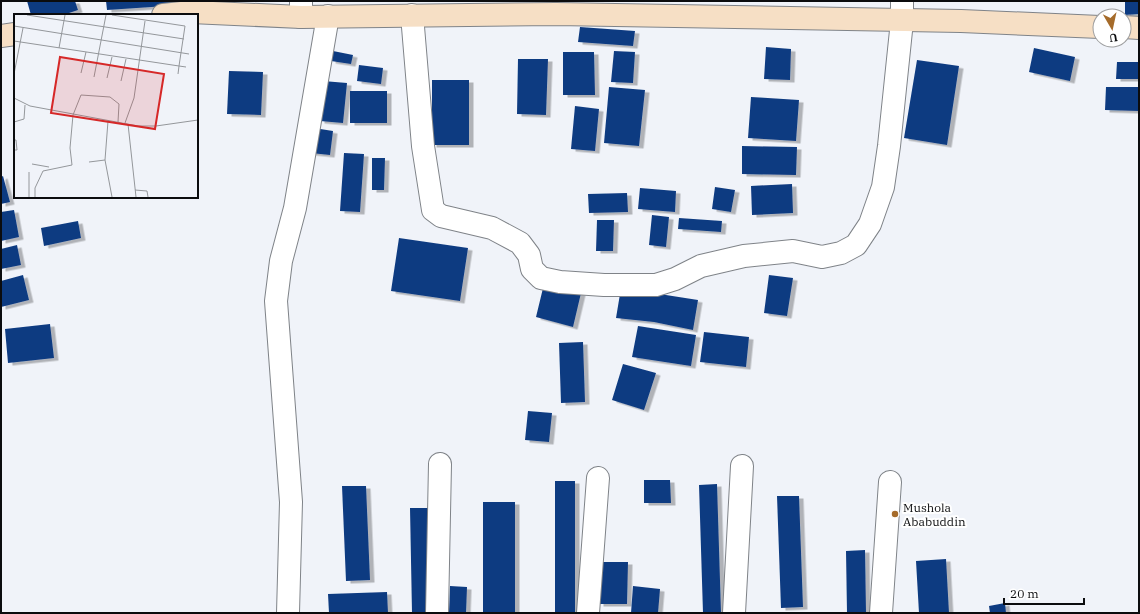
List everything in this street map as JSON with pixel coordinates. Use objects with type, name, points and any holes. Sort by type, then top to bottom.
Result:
[{"type":"street","points":[[172,14],[191,12],[301,9],[328,16],[412,15],[518,7],[902,11],[960,21],[1092,26]]},
{"type":"street","points":[[412,15],[423,146],[433,210],[441,216],[492,228],[520,243],[529,254],[532,269],[541,278],[560,282],[604,285],[656,285],[675,279],[701,266],[744,256],[793,251],[822,257],[841,253],[856,245],[870,224],[883,187],[890,146],[902,11]]},
{"type":"street","points":[[288,613],[291,502],[276,301],[281,261],[295,208],[328,16]]},
{"type":"street","points":[[1,36],[14,34]]},
{"type":"street","points":[[437,613],[440,464]]},
{"type":"street","points":[[734,613],[742,466]]},
{"type":"street","points":[[588,613],[598,478]]},
{"type":"street","points":[[881,613],[890,482]]},
{"type":"building","points":[[27,1],[75,1],[78,10],[66,14],[31,14]]},
{"type":"building","points":[[106,1],[180,1],[181,5],[107,10]]},
{"type":"building","points":[[1125,1],[1139,1],[1139,14],[1132,14],[1132,8],[1125,8]]},
{"type":"building","points":[[580,27],[635,31],[633,46],[578,42]]},
{"type":"building","points":[[766,47],[791,49],[790,80],[764,79]]},
{"type":"building","points":[[1034,48],[1075,57],[1070,81],[1029,72]]},
{"type":"building","points":[[333,51],[353,55],[351,64],[331,61]]},
{"type":"building","points":[[614,51],[635,52],[633,83],[611,82]]},
{"type":"building","points":[[563,52],[594,52],[595,95],[563,95]]},
{"type":"building","points":[[518,59],[548,59],[546,115],[517,114]]},
{"type":"building","points":[[917,60],[959,66],[947,145],[904,138]]},
{"type":"building","points":[[1117,62],[1139,62],[1139,79],[1116,79]]},
{"type":"building","points":[[359,65],[383,68],[381,84],[357,81]]},
{"type":"building","points":[[229,71],[263,72],[261,115],[227,114]]},
{"type":"building","points":[[432,80],[469,80],[469,145],[432,145]]},
{"type":"building","points":[[323,81],[347,83],[343,123],[320,121]]},
{"type":"building","points":[[609,87],[645,90],[639,146],[604,143]]},
{"type":"building","points":[[1106,87],[1139,87],[1139,111],[1105,110]]},
{"type":"building","points":[[350,91],[387,91],[387,123],[350,123]]},
{"type":"building","points":[[751,97],[799,100],[796,141],[748,138]]},
{"type":"building","points":[[575,106],[599,109],[595,151],[571,149]]},
{"type":"building","points":[[314,128],[333,131],[330,155],[311,153]]},
{"type":"building","points":[[742,146],[797,147],[796,175],[742,174]]},
{"type":"building","points":[[344,153],[364,154],[360,212],[340,211]]},
{"type":"building","points":[[372,158],[385,158],[384,190],[372,190]]},
{"type":"building","points":[[3,176],[10,202],[1,204],[1,177]]},
{"type":"building","points":[[792,184],[793,213],[752,215],[751,186]]},
{"type":"building","points":[[715,187],[735,190],[731,212],[712,209]]},
{"type":"building","points":[[640,188],[676,191],[675,212],[638,209]]},
{"type":"building","points":[[627,193],[628,212],[589,213],[588,194]]},
{"type":"building","points":[[14,210],[19,237],[1,241],[1,212]]},
{"type":"building","points":[[652,215],[669,217],[666,247],[649,245]]},
{"type":"building","points":[[679,218],[722,221],[721,232],[678,229]]},
{"type":"building","points":[[597,220],[614,220],[613,251],[596,251]]},
{"type":"building","points":[[78,221],[81,238],[44,246],[41,228]]},
{"type":"building","points":[[399,238],[468,248],[460,301],[391,291]]},
{"type":"building","points":[[17,245],[21,265],[1,269],[1,249]]},
{"type":"building","points":[[23,275],[29,300],[1,307],[1,281]]},
{"type":"building","points":[[769,275],[793,278],[787,316],[764,313]]},
{"type":"building","points":[[544,284],[581,293],[573,327],[536,317]]},
{"type":"building","points":[[621,288],[698,300],[693,330],[654,322],[616,318]]},
{"type":"building","points":[[50,324],[54,358],[8,363],[5,329]]},
{"type":"building","points":[[638,326],[696,335],[691,366],[632,357]]},
{"type":"building","points":[[704,332],[749,337],[746,367],[700,362]]},
{"type":"building","points":[[583,342],[585,402],[561,403],[559,343]]},
{"type":"building","points":[[623,364],[656,373],[644,410],[612,400]]},
{"type":"building","points":[[528,411],[552,413],[549,442],[525,440]]},
{"type":"building","points":[[644,480],[670,480],[671,503],[644,503]]},
{"type":"building","points":[[555,481],[575,481],[575,613],[555,613]]},
{"type":"building","points":[[717,484],[721,613],[703,613],[699,485]]},
{"type":"building","points":[[342,486],[366,486],[370,580],[346,581]]},
{"type":"building","points":[[777,496],[799,496],[803,607],[781,608]]},
{"type":"building","points":[[483,502],[515,502],[515,613],[483,613]]},
{"type":"building","points":[[410,508],[432,508],[433,613],[412,613]]},
{"type":"building","points":[[865,550],[866,613],[847,613],[846,551]]},
{"type":"building","points":[[946,559],[949,613],[919,613],[916,561]]},
{"type":"building","points":[[599,562],[628,562],[627,604],[599,604]]},
{"type":"building","points":[[450,586],[467,587],[466,613],[449,613]]},
{"type":"building","points":[[633,586],[660,589],[658,613],[631,613]]},
{"type":"building","points":[[387,592],[388,613],[329,613],[328,594]]},
{"type":"building","points":[[1005,603],[1006,613],[990,613],[989,606]]},
{"type":"place","name":"Mushola Ababuddin","points":[[895,514]]}]
